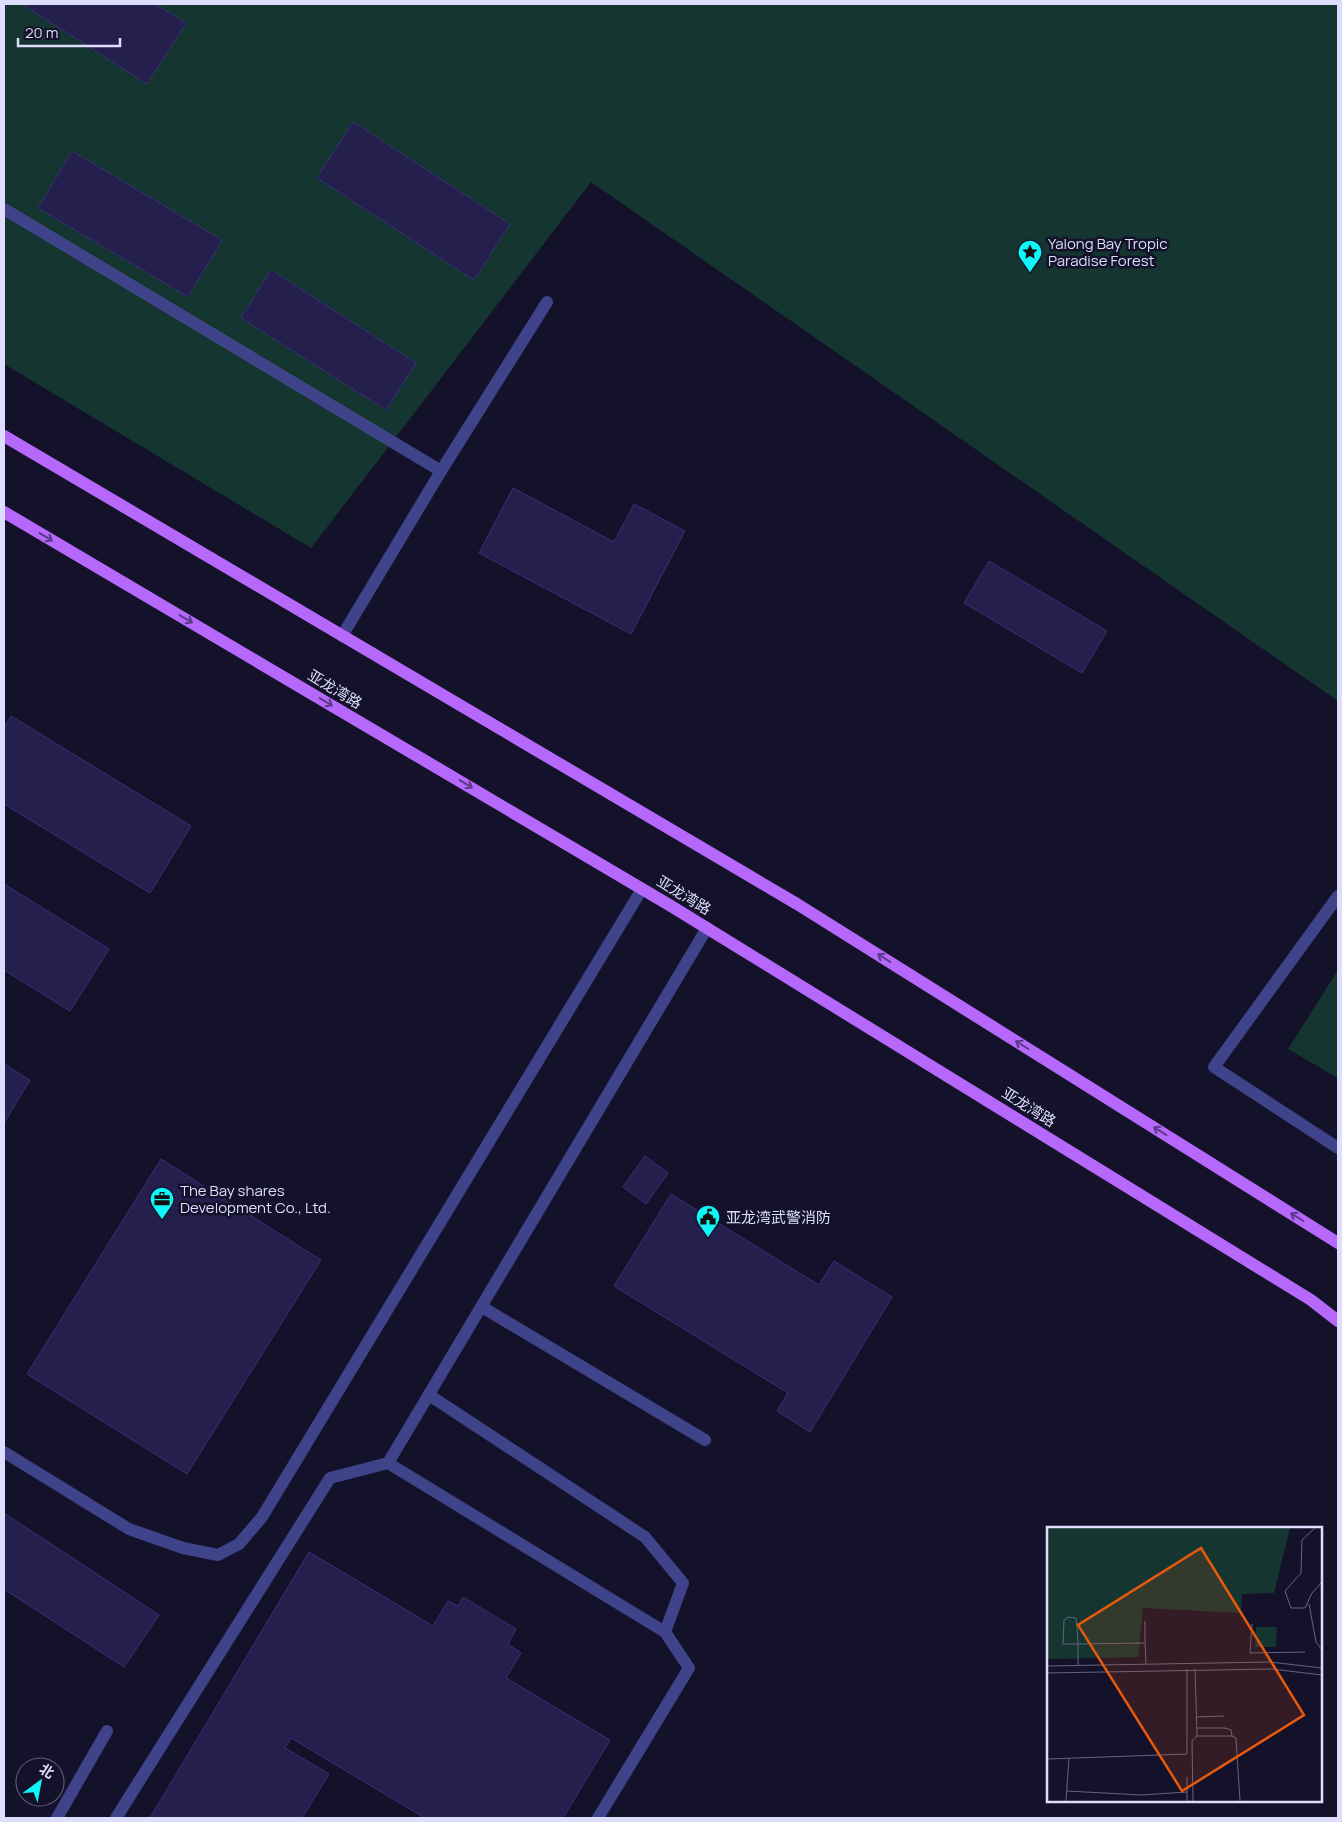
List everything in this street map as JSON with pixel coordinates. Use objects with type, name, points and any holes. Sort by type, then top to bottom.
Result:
[{"type":"main road","points":[[4,436],[797,904],[1338,1243]]},
{"type":"main road","name":"亚龙湾路","points":[[4,512],[642,889],[1311,1300],[1338,1321]]},
{"type":"street","points":[[4,208],[441,471]]},
{"type":"street","points":[[342,636],[441,471],[547,302]]},
{"type":"street","points":[[4,1452],[129,1529],[183,1548],[218,1555],[239,1544],[262,1517],[642,889]]},
{"type":"street","points":[[1338,896],[1214,1067],[1338,1148]]},
{"type":"street","points":[[116,1818],[330,1478],[388,1463],[706,928]]},
{"type":"street","points":[[482,1307],[705,1440]]},
{"type":"street","points":[[429,1395],[645,1537],[683,1583],[665,1632]]},
{"type":"street","points":[[388,1463],[665,1632],[689,1668],[598,1818]]},
{"type":"street","points":[[57,1818],[107,1731]]},
{"type":"green space","name":"Yalong Bay Tropic Paradise Forest","points":[[4,4],[1338,4],[1338,701],[591,182],[311,548],[4,364]]},
{"type":"green space","points":[[1338,970],[1338,1078],[1288,1049]]},
{"type":"building","points":[[26,4],[155,4],[186,23],[147,84],[25,6]]},
{"type":"building","points":[[353,122],[510,224],[474,280],[317,178]]},
{"type":"building","points":[[72,151],[222,240],[188,297],[38,208]]},
{"type":"building","points":[[271,270],[416,363],[386,410],[241,318]]},
{"type":"building","points":[[513,488],[614,542],[634,504],[685,531],[631,634],[479,553]]},
{"type":"building","points":[[989,561],[1107,631],[1082,673],[964,603]]},
{"type":"building","points":[[11,716],[191,826],[150,893],[4,804],[4,728]]},
{"type":"building","points":[[4,884],[109,949],[70,1011],[4,970]]},
{"type":"building","points":[[4,1064],[30,1080],[4,1123]]},
{"type":"building","points":[[645,1156],[668,1173],[646,1204],[623,1187]]},
{"type":"building","points":[[161,1159],[321,1260],[187,1474],[27,1374]]},
{"type":"building","points":[[671,1194],[819,1285],[834,1261],[892,1297],[810,1432],[777,1411],[788,1393],[614,1286]]},
{"type":"building","points":[[4,1513],[159,1615],[124,1667],[4,1589]]},
{"type":"building","points":[[309,1552],[433,1626],[448,1601],[458,1606],[463,1597],[516,1629],[508,1644],[521,1653],[506,1678],[610,1740],[563,1818],[425,1818],[291,1738],[285,1748],[329,1774],[302,1818],[150,1818]]},
{"type":"place","name":"Yalong Bay Tropic Paradise Forest","points":[[1030,273]]},
{"type":"place","name":"The Bay shares Development Co., Ltd.","points":[[162,1220]]},
{"type":"place","name":"亚龙湾武警消防","points":[[708,1238]]}]
